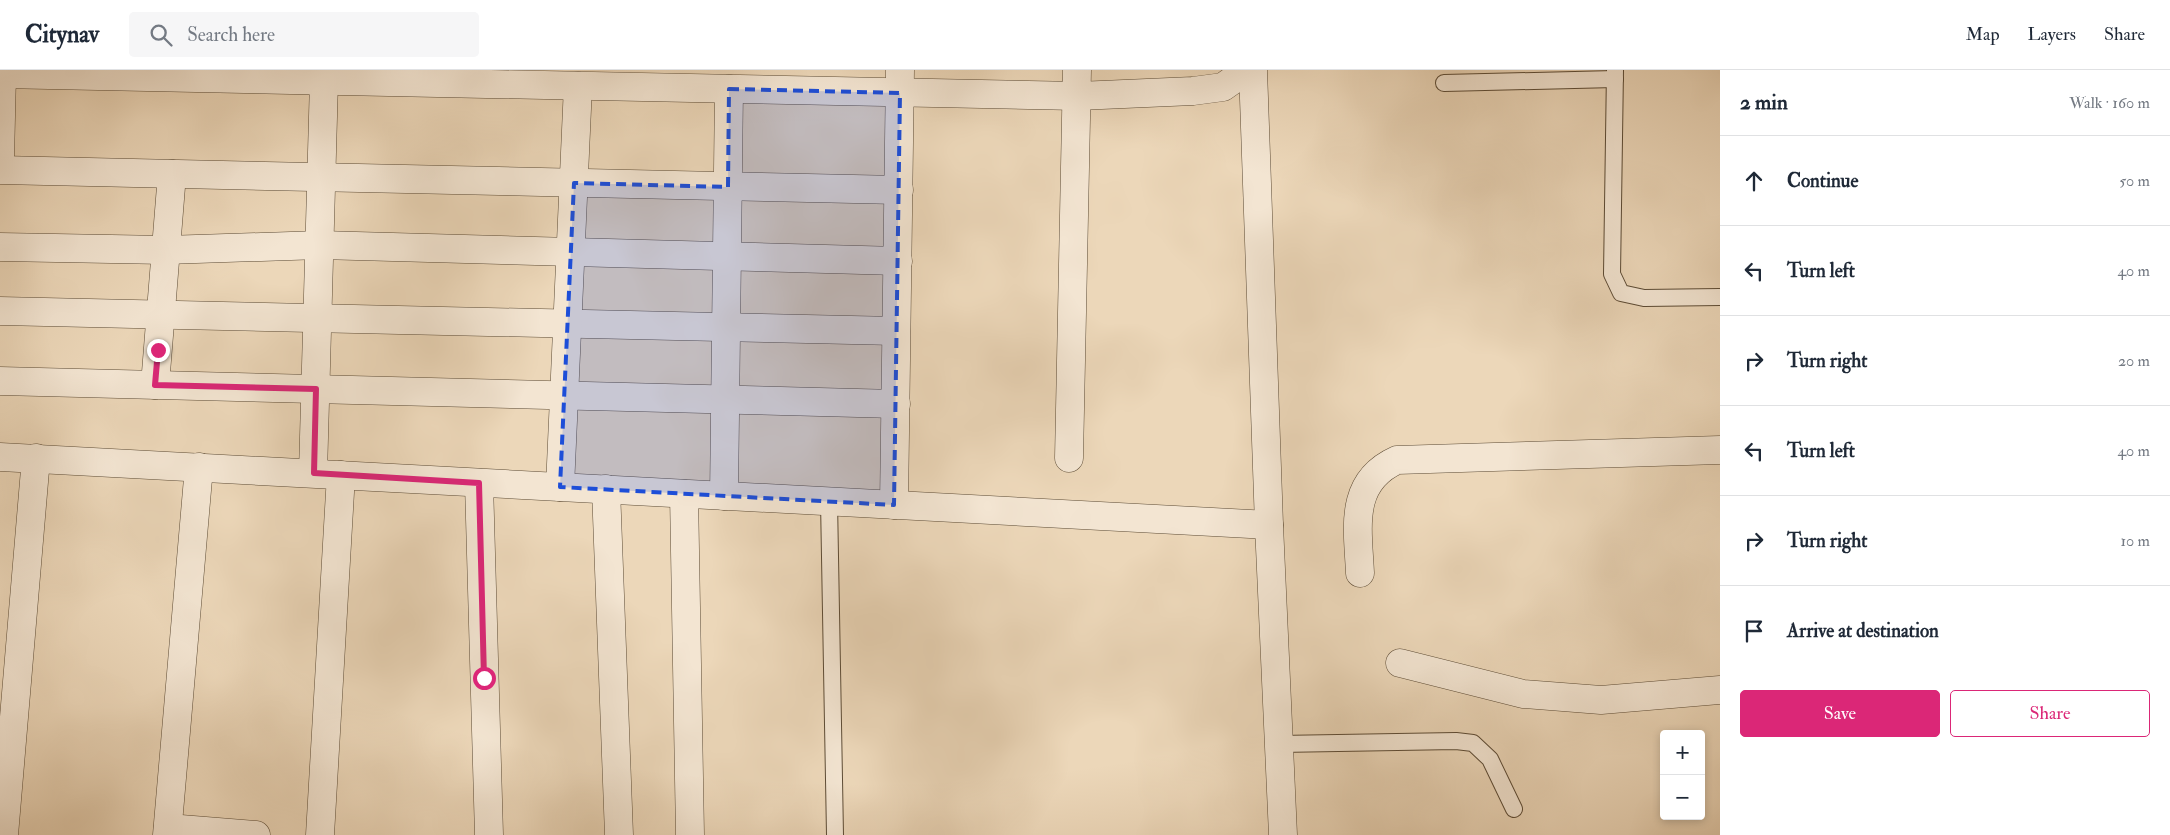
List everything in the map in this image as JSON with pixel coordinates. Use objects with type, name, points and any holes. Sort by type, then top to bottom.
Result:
[{"type":"street","points":[[0,159],[1,74],[248,75],[324,81],[365,76],[467,77],[578,86],[656,79],[729,89],[900,81],[1077,83],[1193,91],[1223,87],[1247,70]]},
{"type":"street","points":[[1253,70],[1269,525],[1283,835]]},
{"type":"street","points":[[314,473],[324,81]]},
{"type":"street","points":[[894,505],[900,81]]},
{"type":"street","points":[[1069,458],[1077,83]]},
{"type":"street","points":[[560,487],[578,86]]},
{"type":"street","points":[[724,496],[729,89]]},
{"type":"street","points":[[0,170],[899,190]]},
{"type":"street","points":[[155,385],[172,174]]},
{"type":"street","points":[[0,247],[166,250],[320,246],[898,261]]},
{"type":"street","points":[[0,311],[896,331]]},
{"type":"street","points":[[0,381],[896,404]]},
{"type":"street","points":[[1360,573],[1358,512],[1364,488],[1384,466],[1397,460],[1720,450]]},
{"type":"street","points":[[0,457],[1269,525]]},
{"type":"street","points":[[3,818],[36,458]]},
{"type":"street","points":[[199,467],[168,832],[256,835]]},
{"type":"street","points":[[320,835],[341,475]]},
{"type":"street","points":[[479,483],[489,835]]},
{"type":"street","points":[[606,489],[619,835]]},
{"type":"street","points":[[684,494],[690,835]]},
{"type":"street","points":[[1400,663],[1523,694],[1602,700],[1720,690]]},
{"type":"lane","points":[[1444,83],[1615,74],[1612,274],[1621,293],[1644,298],[1720,297]]},
{"type":"lane","points":[[829,502],[835,835]]},
{"type":"lane","points":[[1280,744],[1456,741],[1473,744],[1490,759],[1514,809]]},
{"type":"highlighted area","points":[[729,89],[900,93],[894,505],[560,487],[574,183],[728,187]]},
{"type":"route","points":[[158,350],[155,385],[316,389],[314,473],[479,483],[484,678]]}]
